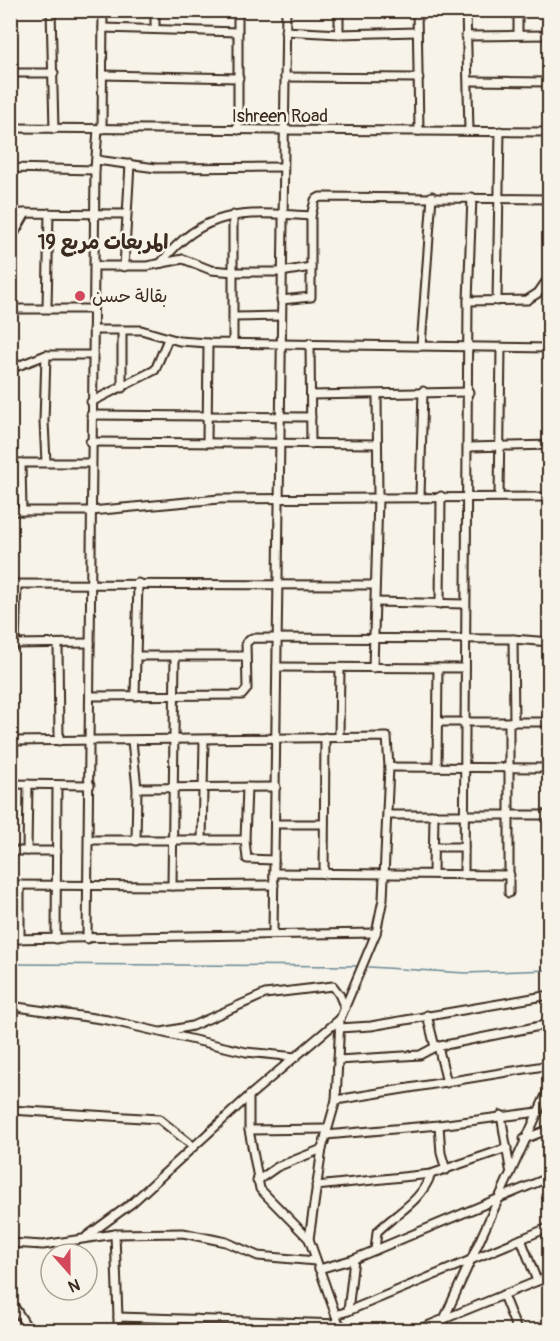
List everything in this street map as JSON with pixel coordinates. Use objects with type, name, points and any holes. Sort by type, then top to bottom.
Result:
[{"type":"street","points":[[51,10],[54,129]]},
{"type":"street","points":[[87,939],[92,583],[90,442],[92,309],[95,170],[103,75],[103,10]]},
{"type":"street","points":[[155,10],[155,29]]},
{"type":"street","points":[[238,10],[238,130]]},
{"type":"street","points":[[273,932],[280,499],[279,342],[286,10]]},
{"type":"street","points":[[339,10],[339,34]]},
{"type":"street","points":[[417,10],[419,131]]},
{"type":"street","points":[[466,10],[469,131]]},
{"type":"street","points":[[518,10],[518,34]]},
{"type":"street","points":[[103,28],[238,32]]},
{"type":"street","points":[[285,31],[339,34],[417,32]]},
{"type":"street","points":[[466,36],[549,35]]},
{"type":"street","points":[[10,73],[54,73]]},
{"type":"street","points":[[103,75],[239,78]]},
{"type":"street","points":[[285,77],[419,78]]},
{"type":"street","points":[[469,81],[549,82]]},
{"type":"street","name":"Ishreen Road","points":[[10,128],[549,132]]},
{"type":"street","points":[[498,301],[500,132]]},
{"type":"street","points":[[96,160],[156,168],[284,167]]},
{"type":"street","points":[[124,267],[125,214],[130,164]]},
{"type":"street","points":[[10,168],[95,170]]},
{"type":"street","points":[[281,300],[310,298],[311,216],[315,200],[320,197],[432,196],[549,199]]},
{"type":"street","points":[[421,346],[432,196]]},
{"type":"street","points":[[464,874],[465,604],[469,447],[468,301],[472,197]]},
{"type":"street","points":[[10,213],[125,214]]},
{"type":"street","points":[[10,241],[26,213]]},
{"type":"street","points":[[47,308],[49,213]]},
{"type":"street","points":[[233,343],[234,215]]},
{"type":"street","points":[[161,263],[176,244],[191,231],[221,218],[234,215],[311,216]]},
{"type":"street","points":[[94,266],[124,267],[183,259],[211,270],[235,272],[281,272],[311,267]]},
{"type":"street","points":[[468,301],[498,301],[534,297],[549,276]]},
{"type":"street","points":[[10,309],[92,309]]},
{"type":"street","points":[[234,317],[281,316]]},
{"type":"street","points":[[93,330],[149,332],[168,339],[208,343],[279,342],[549,348]]},
{"type":"street","points":[[122,330],[122,388]]},
{"type":"street","points":[[91,402],[155,370],[168,339]]},
{"type":"street","points":[[207,443],[208,343]]},
{"type":"street","points":[[310,343],[311,444]]},
{"type":"street","points":[[500,496],[501,347]]},
{"type":"street","points":[[10,369],[46,355],[93,355]]},
{"type":"street","points":[[46,355],[44,422],[46,462]]},
{"type":"street","points":[[311,394],[376,395],[423,391],[469,392]]},
{"type":"street","points":[[420,497],[423,391]]},
{"type":"street","points":[[373,668],[378,498],[376,395]]},
{"type":"street","points":[[91,415],[311,417]]},
{"type":"street","points":[[90,442],[376,444]]},
{"type":"street","points":[[469,447],[549,445]]},
{"type":"street","points":[[10,463],[90,463]]},
{"type":"street","points":[[21,463],[22,511]]},
{"type":"street","points":[[440,604],[441,496]]},
{"type":"street","points":[[10,511],[91,511],[219,499],[549,497]]},
{"type":"street","points":[[135,696],[138,583]]},
{"type":"street","points":[[90,643],[12,646],[14,584],[375,585]]},
{"type":"street","points":[[375,602],[465,604]]},
{"type":"street","points":[[90,696],[246,693],[248,639],[513,639],[549,642]]},
{"type":"street","points":[[509,893],[513,639]]},
{"type":"street","points":[[58,644],[59,741]]},
{"type":"street","points":[[136,656],[246,656]]},
{"type":"street","points":[[172,886],[175,656]]},
{"type":"street","points":[[277,667],[465,669]]},
{"type":"street","points":[[339,736],[340,668]]},
{"type":"street","points":[[438,668],[438,766]]},
{"type":"street","points":[[438,722],[549,722]]},
{"type":"street","points":[[324,874],[325,736]]},
{"type":"street","points":[[90,785],[12,784],[12,741],[387,737],[389,767],[385,874],[376,933],[340,1019],[336,1100],[322,1149],[309,1239],[340,1327],[118,1317]]},
{"type":"street","points":[[202,841],[204,740]]},
{"type":"street","points":[[132,741],[137,788],[136,841]]},
{"type":"street","points":[[389,767],[548,766]]},
{"type":"street","points":[[27,851],[28,784]]},
{"type":"street","points":[[56,939],[57,785]]},
{"type":"street","points":[[246,787],[247,859],[274,860]]},
{"type":"street","points":[[137,788],[276,787]]},
{"type":"street","points":[[388,814],[549,815]]},
{"type":"street","points":[[433,874],[434,814]]},
{"type":"street","points":[[275,824],[324,824]]},
{"type":"street","points":[[89,840],[245,840]]},
{"type":"street","points":[[433,847],[464,847]]},
{"type":"street","points":[[10,851],[57,851]]},
{"type":"street","points":[[274,873],[510,875]]},
{"type":"street","points":[[10,885],[274,885]]},
{"type":"street","points":[[20,885],[20,939]]},
{"type":"street","points":[[10,939],[87,939],[273,932],[376,933]]},
{"type":"street","points":[[158,1033],[192,1026],[250,999],[278,990],[333,986],[345,1008]]},
{"type":"street","points":[[339,1028],[370,1026],[549,995],[549,1003]]},
{"type":"street","points":[[10,1006],[108,1020],[246,1052],[296,1057]]},
{"type":"street","points":[[427,1015],[447,1083]]},
{"type":"street","points":[[87,1236],[132,1203],[249,1096],[340,1019]]},
{"type":"street","points":[[338,1060],[420,1055],[437,1047],[549,1024]]},
{"type":"street","points":[[336,1100],[549,1065]]},
{"type":"street","points":[[439,1330],[549,1086]]},
{"type":"street","points":[[249,1096],[249,1130],[257,1181],[263,1194],[309,1239]]},
{"type":"street","points":[[10,1110],[159,1119],[193,1146]]},
{"type":"street","points":[[249,1130],[326,1132],[439,1125],[501,1115],[538,1112]]},
{"type":"street","points":[[501,1115],[510,1169]]},
{"type":"street","points":[[439,1125],[441,1153],[446,1170]]},
{"type":"street","points":[[524,1139],[549,1129]]},
{"type":"street","points":[[316,1186],[431,1174],[507,1148]]},
{"type":"street","points":[[257,1181],[278,1167],[322,1149]]},
{"type":"street","points":[[375,1250],[377,1232],[416,1201],[427,1186],[431,1174]]},
{"type":"street","points":[[320,1269],[354,1259],[548,1178],[549,1187]]},
{"type":"street","points":[[336,1315],[549,1227]]},
{"type":"street","points":[[10,1243],[43,1245],[87,1236],[183,1233],[226,1242],[258,1256],[315,1261]]},
{"type":"street","points":[[115,1234],[118,1330]]},
{"type":"street","points":[[521,1239],[537,1281]]},
{"type":"street","points":[[348,1311],[354,1259]]},
{"type":"street","points":[[417,1330],[549,1276]]},
{"type":"street","points":[[503,1295],[517,1330]]},
{"type":"street","points":[[10,1300],[29,1330]]},
{"type":"street","points":[[197,1319],[197,1330]]},
{"type":"street","points":[[540,1330],[549,1326]]},
{"type":"waterway","points":[[10,964],[358,966]]},
{"type":"waterway","points":[[369,967],[465,973],[550,970]]},
{"type":"place","name":"بقالة حسن","points":[[80,296]]},
{"type":"district","name":"المربعات مربع 19","points":[[103,242]]}]
